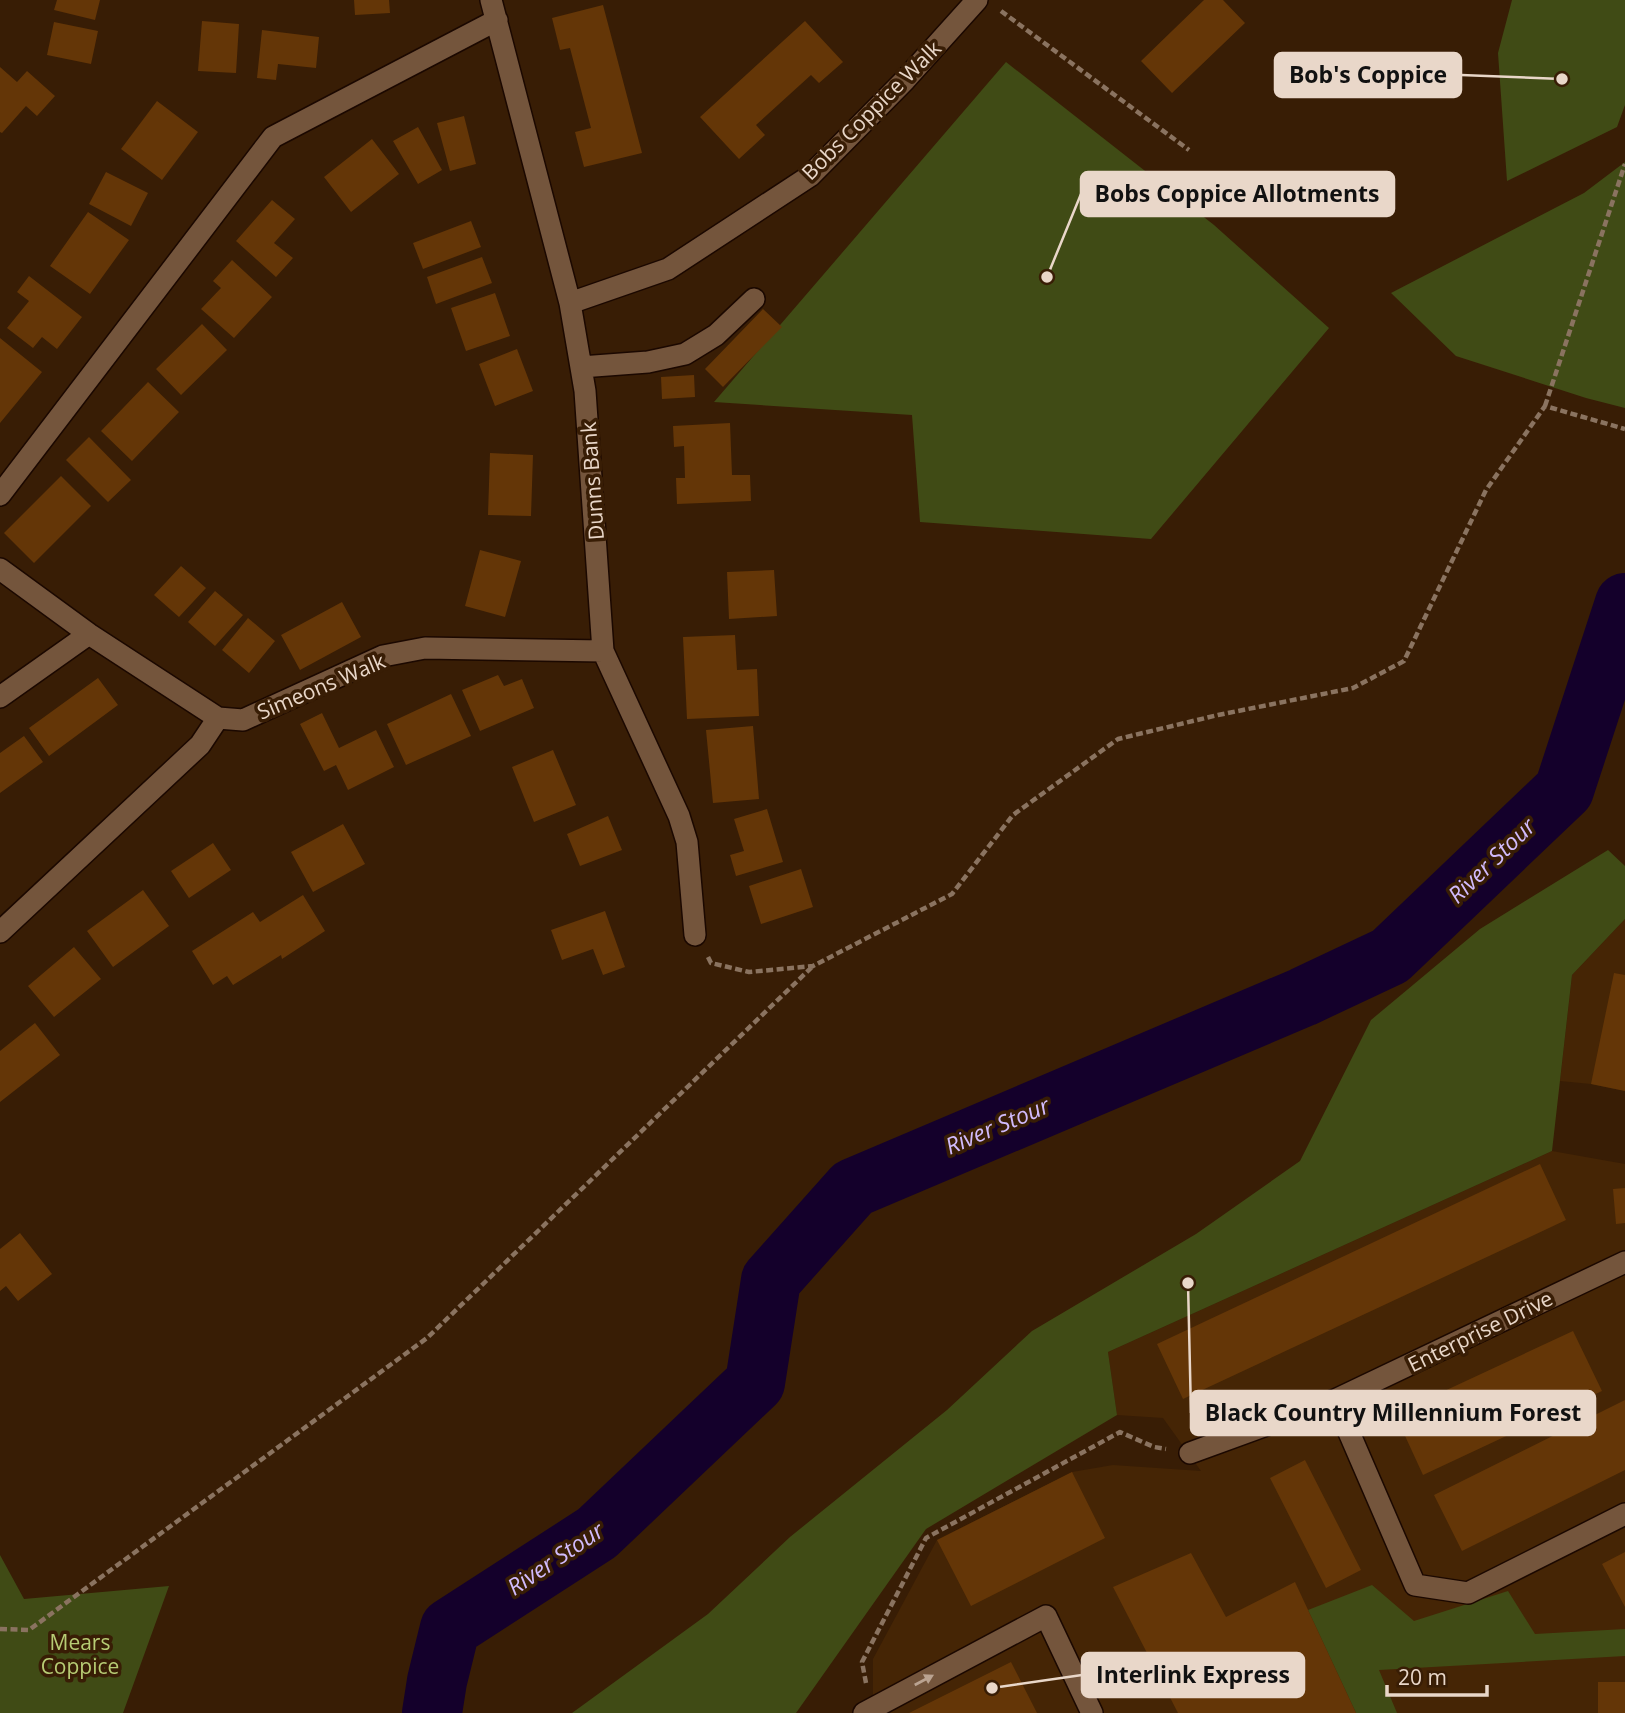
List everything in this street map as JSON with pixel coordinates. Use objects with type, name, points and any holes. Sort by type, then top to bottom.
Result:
[{"type":"street","name":"Bobs Coppice Walk","points":[[570,303],[668,269],[810,176],[905,80],[977,0]]},
{"type":"street","name":"Dunns Bank","points":[[0,495],[273,137],[494,10],[570,303],[581,367],[585,391],[603,651],[679,816],[687,842],[695,935]]},
{"type":"street","points":[[581,367],[649,362],[685,354],[716,335],[754,299]]},
{"type":"street","points":[[0,569],[89,634],[218,718],[200,745],[0,932]]},
{"type":"street","points":[[0,697],[89,634]]},
{"type":"street","name":"Simeons Walk","points":[[218,718],[243,720],[383,656],[425,648],[603,651]]},
{"type":"street","name":"Enterprise Drive","points":[[1190,1453],[1335,1400],[1625,1262]]},
{"type":"street","points":[[1335,1400],[1415,1586],[1468,1593],[1625,1514]]},
{"type":"street","points":[[867,1711],[1046,1616],[1092,1713]]},
{"type":"path","points":[[998,8],[1189,150]]},
{"type":"path","points":[[0,1629],[29,1630],[427,1338],[813,966],[952,894],[1013,815],[1118,739],[1218,715],[1353,688],[1404,661],[1486,490],[1545,406],[1625,164]]},
{"type":"path","points":[[1545,406],[1625,429]]},
{"type":"path","points":[[695,935],[711,963],[749,972],[813,966]]},
{"type":"path","points":[[867,1711],[862,1662],[926,1538],[1120,1432],[1154,1447],[1190,1453]]},
{"type":"shaded area","points":[[1625,919],[1625,1091],[1560,1081],[1572,975]]},
{"type":"shaded area","points":[[1552,1151],[1625,1164],[1625,1713],[873,1713],[873,1659],[937,1540],[1072,1472],[1113,1465],[1201,1471],[1163,1418],[1117,1415],[1108,1352]]},
{"type":"green space","points":[[1512,0],[1625,0],[1625,105],[1617,127],[1507,181],[1498,53]]},
{"type":"green space","points":[[1006,62],[1214,225],[1329,328],[1151,539],[920,522],[912,415],[714,402]]},
{"type":"green space","points":[[1625,162],[1625,408],[1456,356],[1391,293],[1584,193]]},
{"type":"green space","points":[[1608,850],[1625,866],[1625,919],[1572,975],[1552,1151],[1108,1352],[1117,1415],[926,1529],[796,1713],[572,1713],[708,1614],[790,1537],[947,1410],[1032,1331],[1196,1234],[1300,1161],[1371,1020],[1480,929]]},
{"type":"green space","name":"Mears Coppice","points":[[0,1555],[24,1599],[169,1586],[123,1713],[0,1713]]},
{"type":"green space","points":[[1372,1585],[1414,1621],[1508,1591],[1535,1634],[1625,1629],[1625,1656],[1379,1670],[1397,1713],[1356,1713],[1308,1610]]},
{"type":"building","points":[[57,0],[100,0],[95,20],[54,10]]},
{"type":"building","points":[[354,0],[389,0],[390,13],[355,15]]},
{"type":"building","points":[[1204,0],[1223,0],[1245,23],[1172,93],[1141,61]]},
{"type":"building","points":[[603,5],[642,153],[584,167],[575,132],[591,128],[570,48],[560,50],[552,18]]},
{"type":"building","points":[[202,21],[239,24],[236,73],[198,71]]},
{"type":"building","points":[[805,21],[843,62],[819,83],[811,75],[756,125],[765,135],[739,159],[700,117]]},
{"type":"building","points":[[54,22],[98,31],[91,64],[47,55]]},
{"type":"building","points":[[262,30],[319,37],[316,68],[278,64],[276,80],[257,78]]},
{"type":"building","points":[[0,67],[17,82],[27,71],[55,96],[37,116],[26,106],[2,133],[0,132]]},
{"type":"building","points":[[157,101],[198,132],[162,180],[121,149]]},
{"type":"building","points":[[464,116],[476,164],[450,171],[437,123]]},
{"type":"building","points":[[418,127],[442,170],[418,184],[393,141]]},
{"type":"building","points":[[372,139],[399,174],[351,212],[324,177]]},
{"type":"building","points":[[106,172],[148,193],[131,226],[89,204]]},
{"type":"building","points":[[272,200],[295,219],[274,243],[293,258],[276,277],[236,241]]},
{"type":"building","points":[[88,212],[129,240],[90,294],[50,266]]},
{"type":"building","points":[[471,221],[481,247],[423,269],[413,243]]},
{"type":"building","points":[[482,257],[492,283],[436,304],[427,277]]},
{"type":"building","points":[[232,260],[272,297],[234,338],[201,309],[221,288],[213,281]]},
{"type":"building","points":[[29,276],[82,317],[57,349],[42,337],[33,348],[7,328],[29,301],[17,292]]},
{"type":"building","points":[[495,293],[510,336],[466,351],[451,308]]},
{"type":"building","points":[[763,309],[782,327],[723,387],[705,369]]},
{"type":"building","points":[[202,324],[227,350],[181,395],[156,369]]},
{"type":"building","points":[[0,338],[42,372],[0,423]]},
{"type":"building","points":[[517,349],[533,391],[495,406],[479,364]]},
{"type":"building","points":[[694,375],[695,397],[662,399],[661,377]]},
{"type":"building","points":[[148,382],[179,412],[132,461],[101,431]]},
{"type":"building","points":[[730,423],[732,475],[750,475],[751,501],[677,504],[676,478],[685,478],[684,446],[674,447],[673,426]]},
{"type":"building","points":[[89,437],[131,480],[108,502],[66,460]]},
{"type":"building","points":[[490,453],[533,455],[531,516],[488,515]]},
{"type":"building","points":[[61,476],[91,506],[34,563],[4,533]]},
{"type":"building","points":[[480,550],[521,561],[505,617],[465,606]]},
{"type":"building","points":[[181,566],[206,588],[179,617],[154,595]]},
{"type":"building","points":[[774,570],[777,616],[729,619],[727,572]]},
{"type":"building","points":[[215,591],[243,615],[215,646],[188,622]]},
{"type":"building","points":[[342,602],[361,637],[300,670],[281,635]]},
{"type":"building","points":[[248,618],[275,641],[249,673],[222,650]]},
{"type":"building","points":[[735,635],[737,670],[757,669],[759,716],[687,719],[683,637]]},
{"type":"building","points":[[498,675],[504,686],[522,679],[534,708],[480,731],[462,690]]},
{"type":"building","points":[[98,678],[118,705],[49,756],[29,728]]},
{"type":"building","points":[[451,694],[471,736],[406,765],[387,724]]},
{"type":"building","points":[[322,713],[339,748],[376,730],[394,767],[348,790],[336,765],[324,771],[300,724]]},
{"type":"building","points":[[753,726],[759,799],[713,803],[706,730]]},
{"type":"building","points":[[24,736],[43,762],[0,793],[0,753]]},
{"type":"building","points":[[553,750],[576,805],[534,822],[512,767]]},
{"type":"building","points":[[767,809],[783,862],[736,876],[730,855],[744,851],[734,819]]},
{"type":"building","points":[[608,816],[622,850],[580,866],[567,834]]},
{"type":"building","points":[[343,824],[365,864],[313,892],[291,852]]},
{"type":"building","points":[[213,843],[231,870],[189,898],[171,871]]},
{"type":"building","points":[[801,869],[813,907],[761,924],[749,886]]},
{"type":"building","points":[[143,890],[169,926],[113,967],[87,931]]},
{"type":"building","points":[[303,895],[325,931],[282,959],[281,955],[233,985],[227,976],[213,985],[192,951],[253,912],[260,922]]},
{"type":"building","points":[[605,911],[625,967],[603,975],[593,949],[562,960],[551,930]]},
{"type":"building","points":[[74,947],[101,979],[54,1017],[28,986]]},
{"type":"building","points":[[1614,973],[1625,975],[1625,1091],[1591,1084]]},
{"type":"building","points":[[35,1023],[60,1055],[0,1102],[0,1051]]},
{"type":"building","points":[[1540,1164],[1566,1220],[1183,1399],[1157,1344]]},
{"type":"building","points":[[1625,1188],[1625,1223],[1616,1224],[1613,1189]]},
{"type":"building","points":[[20,1233],[52,1274],[18,1301],[6,1286],[0,1291],[0,1249]]},
{"type":"building","points":[[1573,1331],[1602,1391],[1423,1475],[1395,1414]]},
{"type":"building","points":[[1625,1400],[1625,1470],[1462,1551],[1434,1495]]},
{"type":"building","points":[[1305,1460],[1361,1570],[1326,1588],[1270,1478]]},
{"type":"building","points":[[1072,1472],[1105,1538],[971,1606],[937,1540]]},
{"type":"building","points":[[1625,1552],[1625,1607],[1602,1564]]},
{"type":"building","points":[[1191,1553],[1226,1617],[1295,1582],[1356,1713],[1178,1713],[1113,1587]]},
{"type":"building","points":[[1011,1662],[1037,1713],[909,1713]]},
{"type":"building","points":[[1598,1682],[1625,1682],[1625,1713],[1598,1713]]},
{"type":"waterway","name":"River Stour","points":[[432,1713],[450,1628],[597,1533],[755,1383],[771,1280],[853,1188],[1303,997],[1390,956],[1564,790],[1625,603]]},
{"type":"place","name":"Bob's Coppice","points":[[1562,79]]},
{"type":"place","name":"Bobs Coppice Allotments","points":[[1047,277]]},
{"type":"place","name":"Black Country Millennium Forest","points":[[1188,1283]]},
{"type":"place","name":"Interlink Express","points":[[992,1688]]}]
